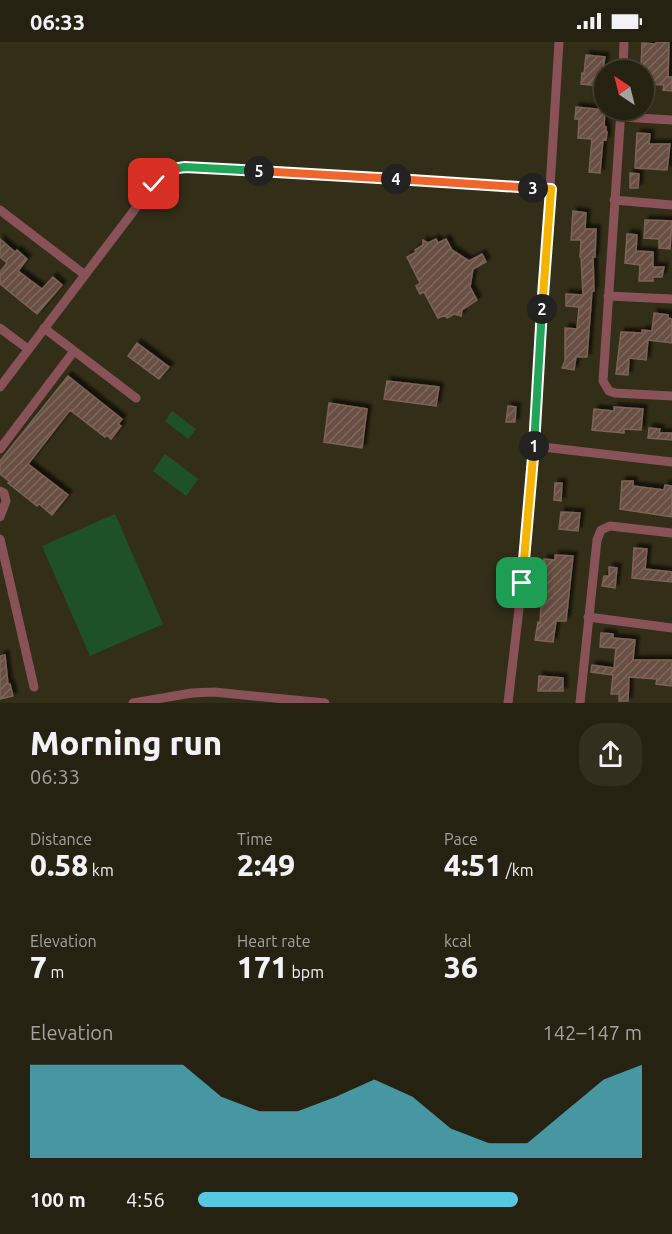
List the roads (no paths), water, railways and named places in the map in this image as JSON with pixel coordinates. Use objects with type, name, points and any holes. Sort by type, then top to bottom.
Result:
[{"type":"street","points":[[508,703],[522,583],[534,446],[559,42]]},
{"type":"street","points":[[623,60],[624,42]]},
{"type":"street","points":[[654,118],[672,120]]},
{"type":"street","points":[[620,120],[603,381],[605,386],[615,393],[672,396]]},
{"type":"street","points":[[0,387],[154,184],[172,169],[185,167],[551,189]]},
{"type":"street","points":[[614,200],[672,205]]},
{"type":"street","points":[[0,210],[85,275]]},
{"type":"street","points":[[609,296],[672,299]]},
{"type":"street","points":[[0,328],[28,349]]},
{"type":"street","points":[[44,328],[136,398]]},
{"type":"street","points":[[0,449],[74,351]]},
{"type":"street","points":[[534,446],[672,462]]},
{"type":"street","points":[[0,490],[6,501],[0,517]]},
{"type":"street","points":[[580,703],[597,540],[601,530],[610,526],[672,533]]},
{"type":"street","points":[[0,539],[34,687]]},
{"type":"street","points":[[588,617],[672,628]]},
{"type":"street","points":[[133,703],[192,693],[214,692],[240,699],[325,703]]}]
